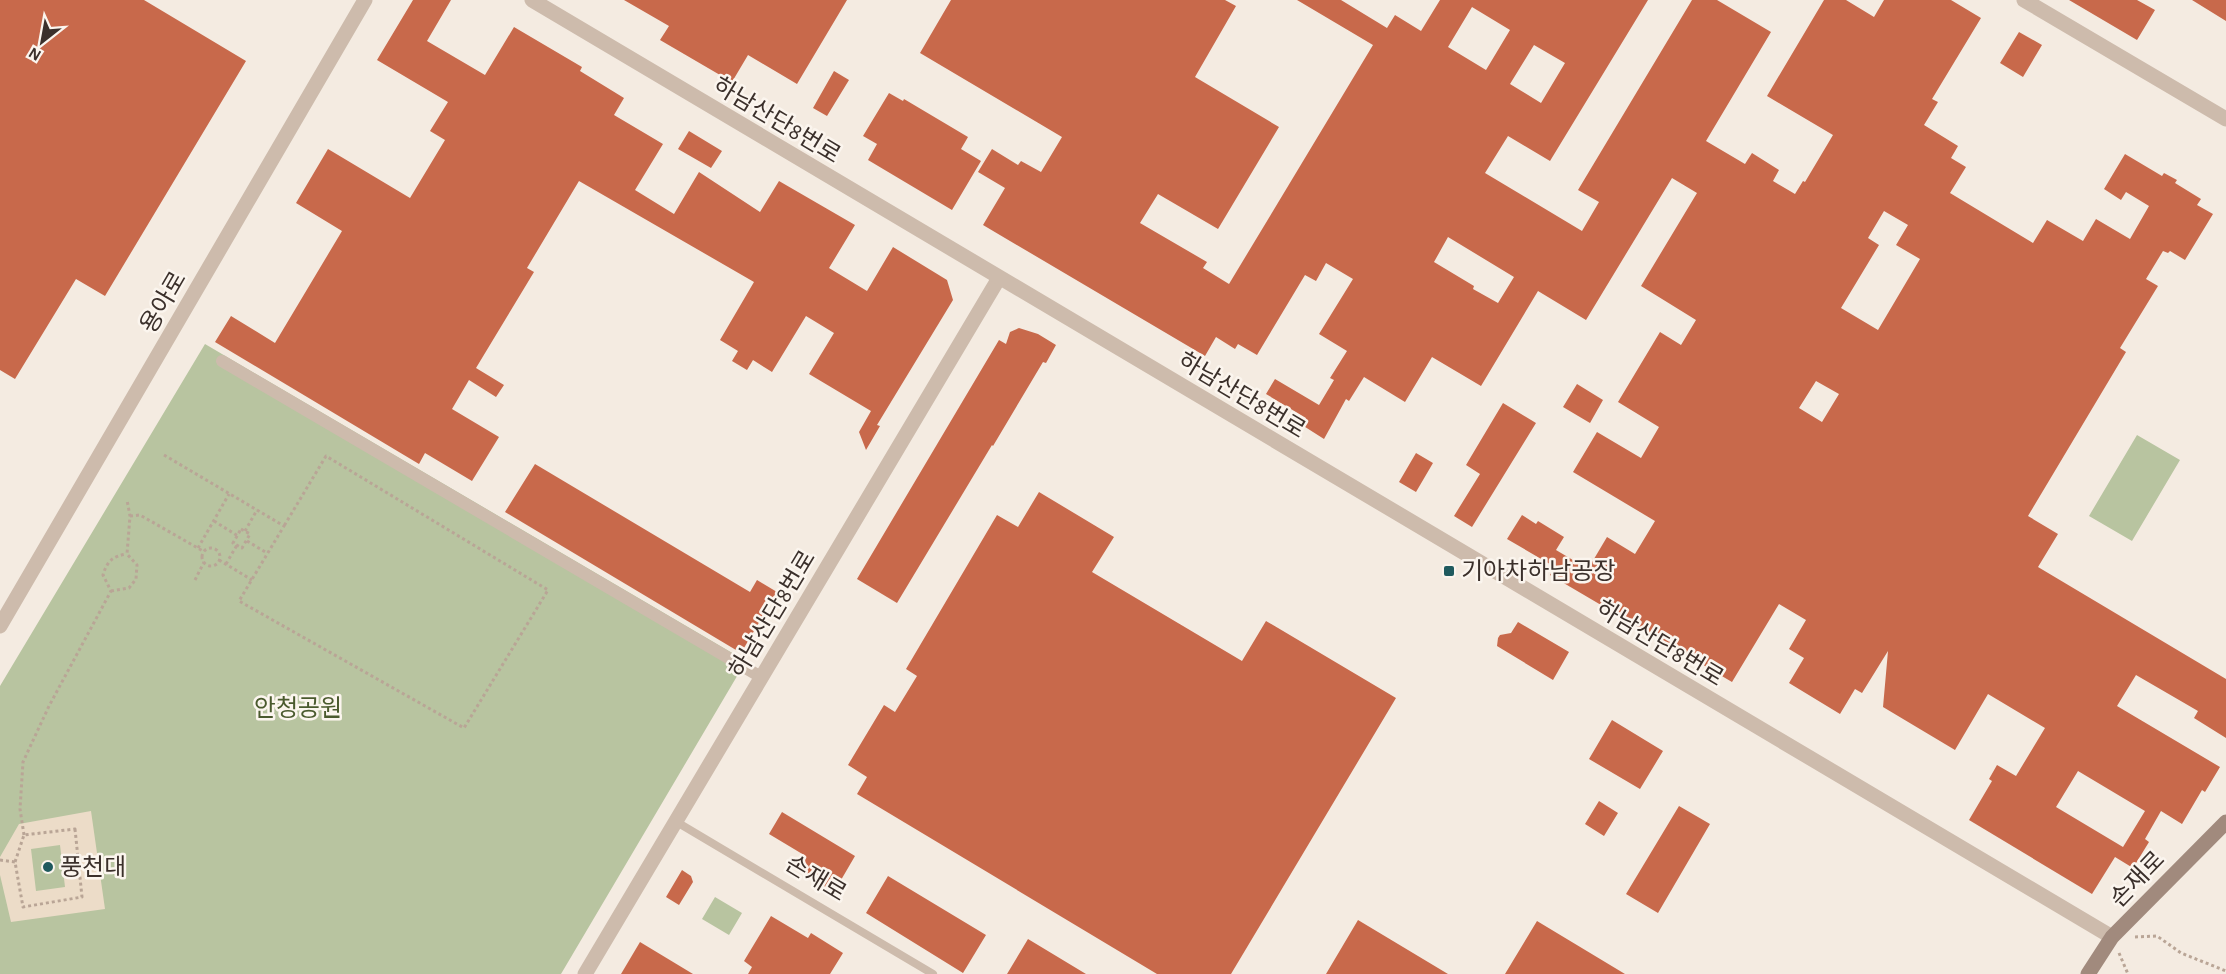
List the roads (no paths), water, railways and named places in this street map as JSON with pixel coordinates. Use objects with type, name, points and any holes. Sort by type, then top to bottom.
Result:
[{"type":"main road","name":"손재로","points":[[2088,974],[2112,938],[2226,822]]},
{"type":"street","name":"용아로","points":[[0,626],[365,0]]},
{"type":"street","name":"하남산단8번로","points":[[532,0],[2112,938]]},
{"type":"street","points":[[2024,0],[2226,119]]},
{"type":"street","name":"하남산단8번로","points":[[585,974],[999,278]]},
{"type":"street","points":[[222,361],[761,677]]},
{"type":"lane","name":"손재로","points":[[675,821],[933,974]]},
{"type":"place","name":"기아차하남공장","points":[[1449,571]]},
{"type":"place","name":"풍천대","points":[[48,867]]},
{"type":"park label","name":"안청공원","points":[[298,708]]}]
